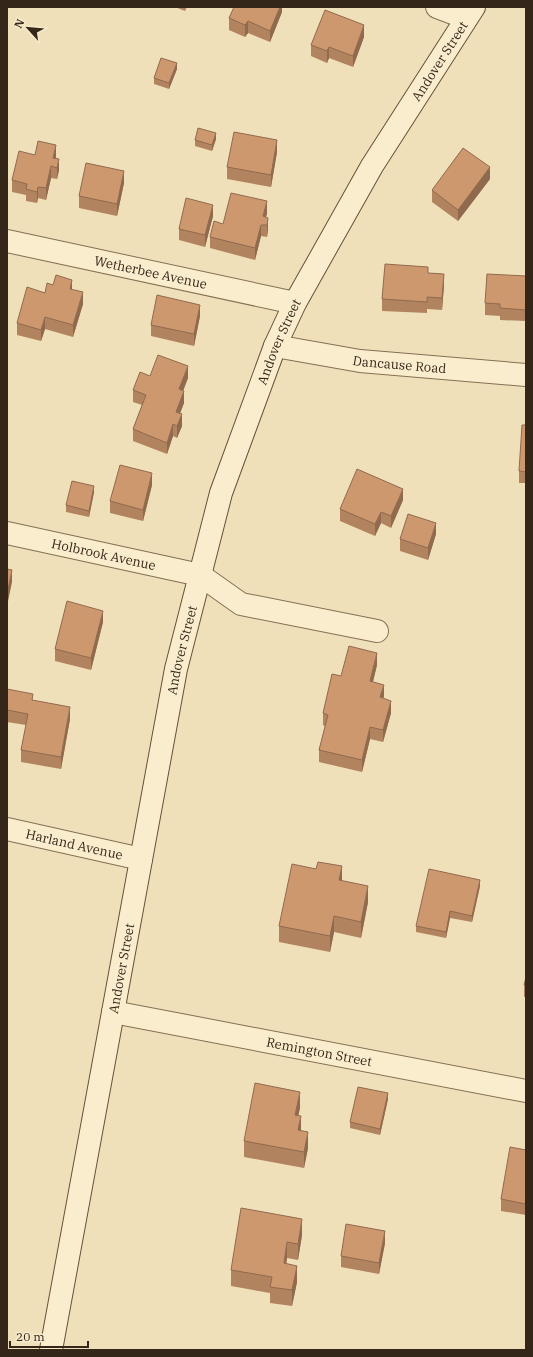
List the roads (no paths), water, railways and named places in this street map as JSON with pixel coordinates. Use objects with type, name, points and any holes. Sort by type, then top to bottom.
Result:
[{"type":"street","points":[[437,7],[470,12]]},
{"type":"street","name":"Andover Street","points":[[51,1350],[176,669],[221,493],[275,346],[295,303],[372,166],[470,12]]},
{"type":"street","name":"Wetherbee Avenue","points":[[7,241],[295,303]]},
{"type":"street","name":"Dancause Road","points":[[275,346],[360,361],[526,375]]},
{"type":"street","name":"Holbrook Avenue","points":[[7,534],[200,575]]},
{"type":"street","points":[[200,575],[241,604],[378,631]]},
{"type":"street","name":"Harland Avenue","points":[[7,829],[141,859]]},
{"type":"street","name":"Remington Street","points":[[113,1012],[526,1091]]}]
